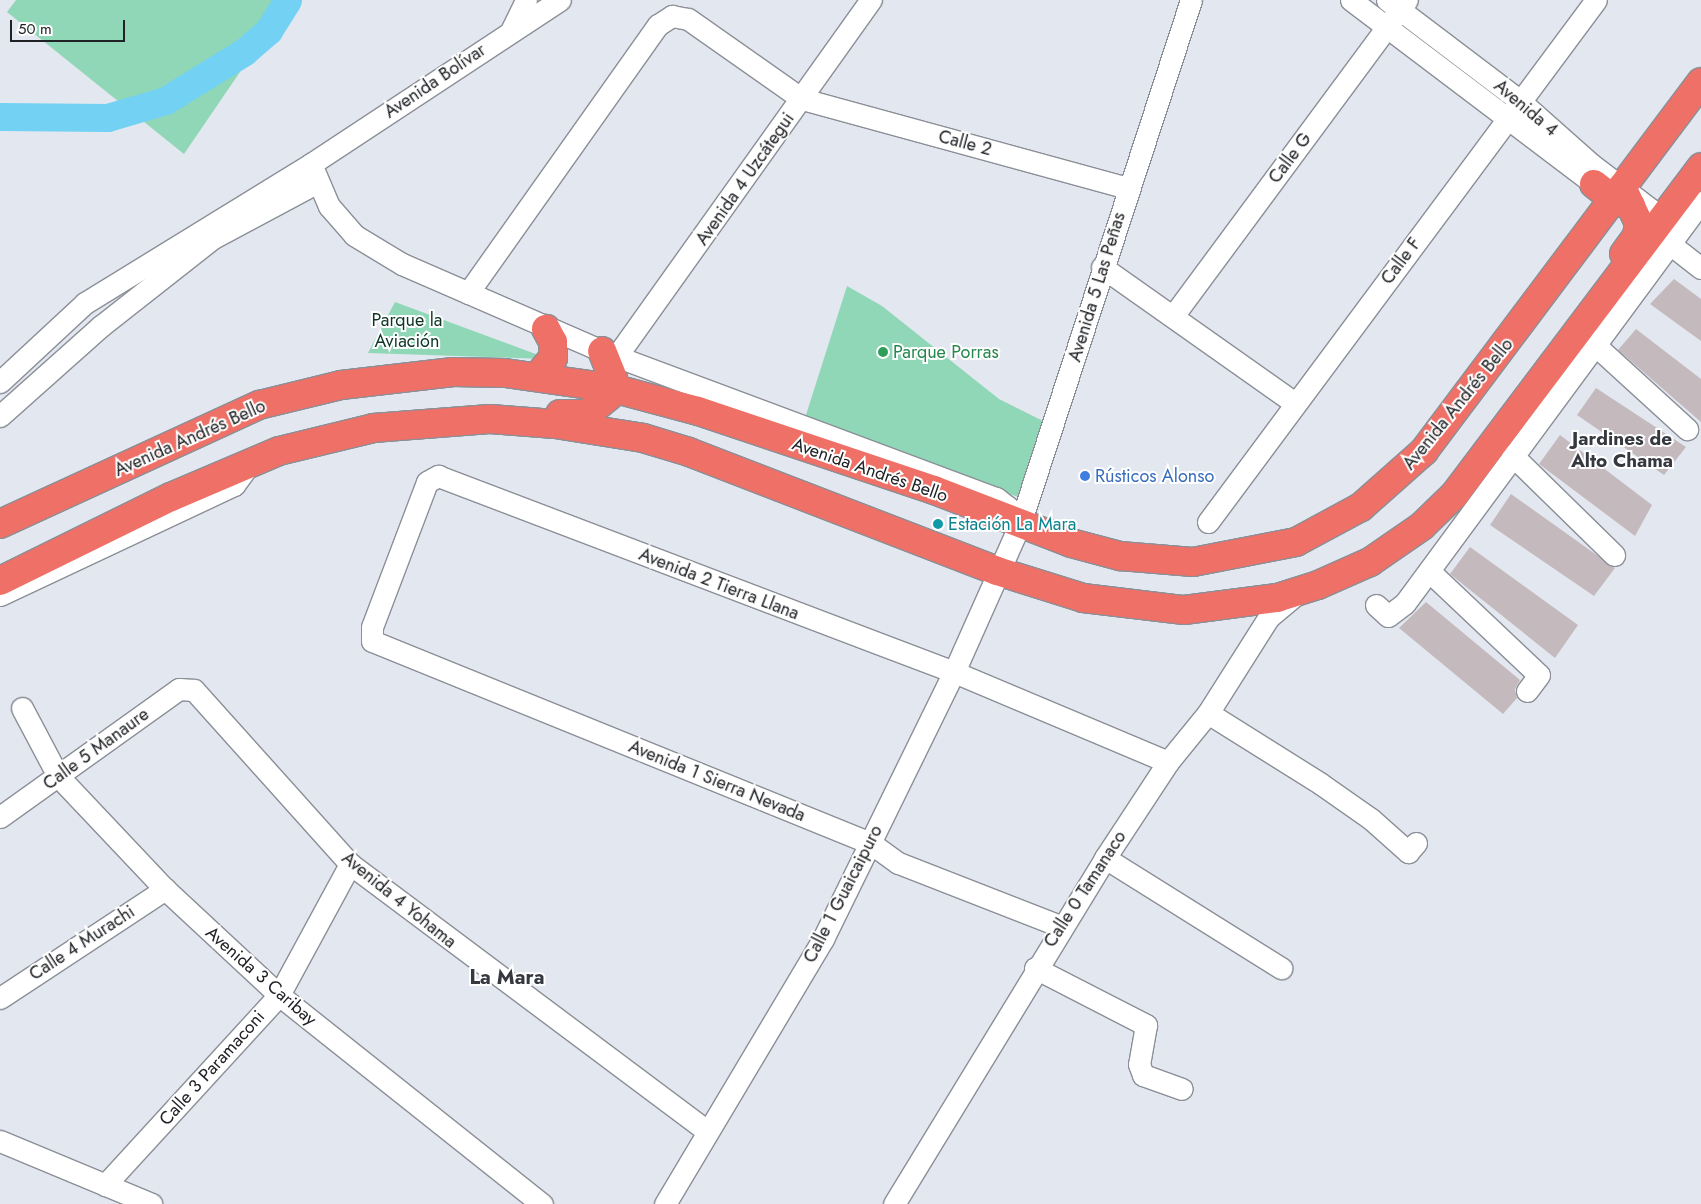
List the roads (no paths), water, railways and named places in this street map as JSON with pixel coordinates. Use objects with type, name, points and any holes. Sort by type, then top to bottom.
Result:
[{"type":"highway","name":"Avenida Andrés Bello","points":[[0,581],[252,461],[330,437],[425,423],[510,420],[618,432],[689,452],[996,571],[1083,598],[1146,609],[1230,607],[1299,592],[1370,562],[1422,526],[1476,470],[1539,385],[1636,210],[1701,82]]},
{"type":"highway","name":"Avenida Andrés Bello","points":[[0,524],[259,405],[341,385],[452,372],[537,377],[601,372],[698,411],[934,490],[1020,524],[1094,550],[1167,562],[1220,559],[1314,535],[1361,507],[1412,464],[1636,210],[1691,198],[1701,167]]},
{"type":"highway","points":[[537,377],[553,358],[553,342],[546,329]]},
{"type":"highway","points":[[425,423],[482,410],[583,416],[601,372]]},
{"type":"highway","points":[[601,372],[605,418],[618,432]]},
{"type":"street","points":[[512,29],[526,0]]},
{"type":"street","name":"Avenida Bolívar","points":[[314,173],[512,29],[560,0]]},
{"type":"street","name":"Avenida 4 Uzcátegui","points":[[601,372],[802,98],[871,0]]},
{"type":"street","name":"Avenida 5 Las Peñas","points":[[996,571],[1020,524],[1127,188],[1191,0]]},
{"type":"street","points":[[1351,0],[1387,27],[1514,109],[1636,210],[1701,268]]},
{"type":"street","name":"Calle F","points":[[1208,522],[1596,0]]},
{"type":"street","name":"Calle G","points":[[1173,316],[1387,27],[1398,3]]},
{"type":"street","name":"Avenida 4","points":[[1398,3],[1514,109],[1636,210]]},
{"type":"street","name":"Calle 2","points":[[468,293],[658,25],[672,16],[688,19],[802,98],[1127,188]]},
{"type":"street","points":[[314,173],[329,206],[354,235],[402,264],[546,329],[601,372]]},
{"type":"street","points":[[0,382],[85,303],[314,173]]},
{"type":"street","points":[[0,416],[101,326],[213,238],[314,173]]},
{"type":"street","points":[[1376,604],[1388,616],[1405,603],[1512,454],[1595,345],[1636,210]]},
{"type":"street","points":[[1102,267],[1295,403]]},
{"type":"street","points":[[1595,345],[1687,429]]},
{"type":"street","points":[[1512,454],[1614,555]]},
{"type":"street","points":[[0,595],[234,485],[252,461]]},
{"type":"street","name":"Avenida 2 Tierra Llana","points":[[372,641],[372,627],[427,482],[438,476],[954,672],[1168,762]]},
{"type":"street","name":"Calle 1 Guaicaipuro","points":[[665,1204],[823,939],[954,672],[996,571]]},
{"type":"street","points":[[1429,571],[1539,675],[1527,691]]},
{"type":"street","name":"Calle 0 Tamanaco","points":[[894,1204],[1060,926],[1168,762],[1208,713],[1274,610],[1299,592]]},
{"type":"street","name":"Avenida 1 Sierra Nevada","points":[[372,641],[870,843],[898,863],[1060,926]]},
{"type":"street","name":"Calle 5 Manaure","points":[[0,817],[179,689],[194,690]]},
{"type":"street","name":"Avenida 4 Yohama","points":[[194,690],[350,864],[707,1131]]},
{"type":"street","name":"Avenida 3 Caribay","points":[[22,708],[58,776],[165,889],[279,995],[542,1204]]},
{"type":"street","points":[[1208,713],[1321,784],[1371,819],[1408,852],[1416,843]]},
{"type":"street","points":[[1105,858],[1281,968]]},
{"type":"street","name":"Calle 3 Paramaconi","points":[[105,1185],[279,995],[350,864]]},
{"type":"street","name":"Calle 4 Murachi","points":[[0,998],[165,889]]},
{"type":"street","points":[[1035,968],[1146,1025],[1138,1064],[1143,1075],[1182,1089]]},
{"type":"street","points":[[0,1141],[151,1204]]},
{"type":"waterway","points":[[0,117],[108,118],[166,101],[245,52],[269,31],[288,0]]},
{"type":"place","name":"Parque Porras","points":[[883,352]]},
{"type":"place","name":"Rústicos Alonso","points":[[1085,476]]},
{"type":"place","name":"Estación La Mara","points":[[938,524]]},
{"type":"district","name":"Jardines de Alto Chama","points":[[1622,450]]},
{"type":"district","name":"La Mara","points":[[507,977]]},
{"type":"park label","name":"Parque la Aviación","points":[[407,331]]}]
